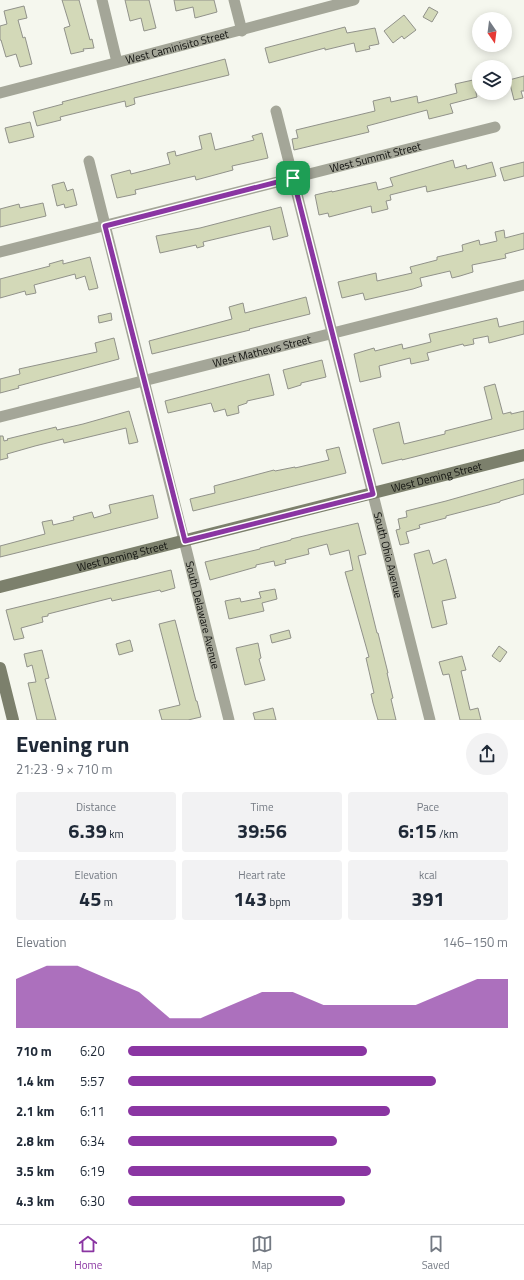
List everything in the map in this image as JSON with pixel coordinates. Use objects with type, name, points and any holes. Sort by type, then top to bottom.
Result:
[{"type":"street","points":[[102,0],[117,62]]},
{"type":"street","points":[[234,0],[242,31]]},
{"type":"street","name":"West Caminisito Street","points":[[0,93],[242,31],[354,0]]},
{"type":"street","name":"South Ohio Avenue","points":[[276,110],[430,720]]},
{"type":"street","name":"West Summit Street","points":[[0,252],[495,127]]},
{"type":"street","name":"South Delaware Avenue","points":[[88,161],[229,720]]},
{"type":"street","name":"West Mathews Street","points":[[0,417],[524,285]]},
{"type":"street","name":"West Deming Street","points":[[0,587],[524,455]]},
{"type":"street","points":[[0,668],[13,720]]},
{"type":"building","points":[[62,0],[79,0],[90,40],[92,39],[94,48],[83,49],[84,51],[71,54],[64,28],[70,26]]},
{"type":"building","points":[[125,0],[149,0],[156,28],[144,31],[141,18],[130,21]]},
{"type":"building","points":[[174,0],[214,0],[217,12],[195,18],[193,7],[176,11]]},
{"type":"building","points":[[24,6],[27,18],[18,20],[23,38],[25,37],[32,64],[20,67],[16,54],[6,57],[0,40],[0,26],[7,24],[4,11]]},
{"type":"building","points":[[429,7],[438,12],[432,22],[423,17]]},
{"type":"building","points":[[404,15],[416,30],[404,39],[402,36],[393,43],[384,31]]},
{"type":"building","points":[[345,27],[347,33],[375,28],[379,44],[369,46],[370,49],[356,52],[354,43],[325,50],[325,48],[269,63],[265,48]]},
{"type":"building","points":[[225,59],[229,75],[134,98],[135,104],[126,107],[125,101],[60,117],[61,120],[37,126],[33,112],[63,104],[62,102]]},
{"type":"building","points":[[524,76],[524,91],[521,91],[523,98],[514,100],[512,92],[512,79]]},
{"type":"building","points":[[472,80],[472,98],[450,104],[453,113],[429,119],[427,110],[367,126],[369,132],[294,150],[292,139],[298,138],[296,130],[375,111],[373,101],[390,97],[391,102],[417,96],[418,103],[457,93],[455,84]]},
{"type":"building","points":[[30,122],[34,137],[9,143],[5,128]]},
{"type":"building","points":[[211,133],[215,150],[254,140],[252,136],[262,133],[268,158],[232,166],[233,170],[196,180],[195,176],[135,190],[136,194],[117,198],[111,175],[130,170],[131,174],[170,164],[167,153],[175,151],[176,156],[202,149],[199,136]]},
{"type":"building","points":[[453,160],[455,168],[466,165],[467,169],[492,162],[496,176],[427,192],[426,186],[390,195],[391,200],[386,201],[388,209],[372,213],[371,206],[329,217],[328,213],[319,215],[315,195],[376,182],[378,190],[393,186],[390,178]]},
{"type":"building","points":[[524,162],[524,176],[504,181],[500,168]]},
{"type":"building","points":[[64,182],[67,191],[73,189],[77,205],[65,208],[64,204],[57,206],[52,185]]},
{"type":"building","points":[[43,203],[46,216],[0,227],[0,209],[19,204],[20,208]]},
{"type":"building","points":[[281,207],[288,236],[273,240],[270,226],[203,242],[204,246],[197,248],[196,245],[160,253],[156,236],[200,228]]},
{"type":"building","points":[[504,230],[505,238],[524,233],[524,249],[505,254],[506,258],[472,265],[473,272],[460,276],[452,278],[450,271],[420,278],[422,286],[413,289],[365,300],[363,293],[342,298],[338,282],[376,273],[377,281],[412,273],[410,267],[437,260],[437,257],[463,251],[462,245],[479,240],[480,245],[497,241],[495,232]]},
{"type":"building","points":[[90,257],[98,288],[89,290],[85,276],[76,279],[75,274],[34,285],[36,293],[26,295],[25,291],[0,298],[0,279],[50,266],[49,264],[63,260],[63,264]]},
{"type":"building","points":[[306,297],[310,314],[152,354],[149,341],[232,319],[229,307],[243,303],[245,313]]},
{"type":"building","points":[[111,313],[112,320],[99,323],[98,316]]},
{"type":"building","points":[[497,318],[499,327],[524,321],[524,334],[489,343],[488,336],[473,339],[474,344],[464,346],[463,344],[427,353],[429,360],[411,364],[410,358],[379,366],[381,377],[360,382],[354,354],[374,348],[375,351],[402,344],[403,349],[431,342],[429,334]]},
{"type":"building","points":[[114,338],[119,359],[18,386],[19,388],[0,393],[0,379],[20,374],[19,369],[97,352],[95,343]]},
{"type":"building","points":[[322,360],[326,377],[301,383],[301,385],[288,389],[283,370]]},
{"type":"building","points":[[269,374],[274,395],[247,401],[247,403],[238,406],[239,413],[227,416],[225,409],[214,412],[211,403],[168,413],[165,401]]},
{"type":"building","points":[[495,384],[503,414],[524,411],[524,429],[382,464],[373,429],[399,422],[404,444],[445,434],[445,431],[492,419],[484,387]]},
{"type":"building","points":[[129,411],[138,442],[129,444],[126,428],[64,443],[63,439],[35,446],[7,454],[8,458],[0,460],[0,436],[3,436],[4,441],[56,427],[57,430],[83,424]]},
{"type":"building","points":[[339,447],[346,473],[193,511],[190,499],[215,493],[214,486],[274,470],[295,468],[329,460],[326,450]]},
{"type":"building","points":[[524,479],[524,494],[419,525],[420,528],[406,532],[409,543],[400,545],[396,530],[400,529],[398,519],[407,517],[406,511]]},
{"type":"building","points":[[153,495],[158,518],[0,557],[0,546],[45,534],[42,522],[52,520],[53,525],[74,520],[73,517],[92,512],[94,518],[111,513],[109,505]]},
{"type":"building","points":[[358,523],[366,554],[358,556],[388,673],[393,698],[391,699],[396,720],[378,720],[373,703],[371,694],[374,693],[366,658],[369,657],[345,572],[353,570],[349,550],[330,555],[327,544],[308,549],[309,554],[285,560],[286,563],[275,566],[274,561],[256,565],[256,567],[210,580],[205,562]]},
{"type":"building","points":[[429,550],[433,564],[446,559],[456,598],[442,601],[447,624],[432,628],[414,554]]},
{"type":"building","points":[[171,570],[175,588],[112,601],[111,598],[48,614],[48,616],[42,617],[43,622],[21,628],[24,638],[14,640],[6,610]]},
{"type":"building","points":[[275,589],[277,599],[262,603],[264,611],[229,619],[225,601],[240,598],[241,602],[261,598],[259,592]]},
{"type":"building","points":[[175,620],[201,717],[188,720],[162,720],[159,710],[180,705],[159,624]]},
{"type":"building","points":[[289,630],[291,638],[272,643],[270,635]]},
{"type":"building","points":[[130,640],[133,651],[119,655],[116,644]]},
{"type":"building","points":[[258,643],[261,658],[259,659],[265,680],[245,685],[236,648]]},
{"type":"building","points":[[499,646],[507,652],[500,662],[492,656]]},
{"type":"building","points":[[42,650],[49,678],[45,679],[56,720],[37,720],[28,683],[36,682],[32,665],[27,667],[24,654]]},
{"type":"building","points":[[462,656],[466,670],[461,671],[470,710],[478,708],[481,720],[460,720],[449,674],[443,675],[439,662]]},
{"type":"building","points":[[273,708],[276,720],[255,720],[253,713]]},
{"type":"route","points":[[293,178],[373,494],[185,541],[143,381],[105,226],[293,178]]}]
